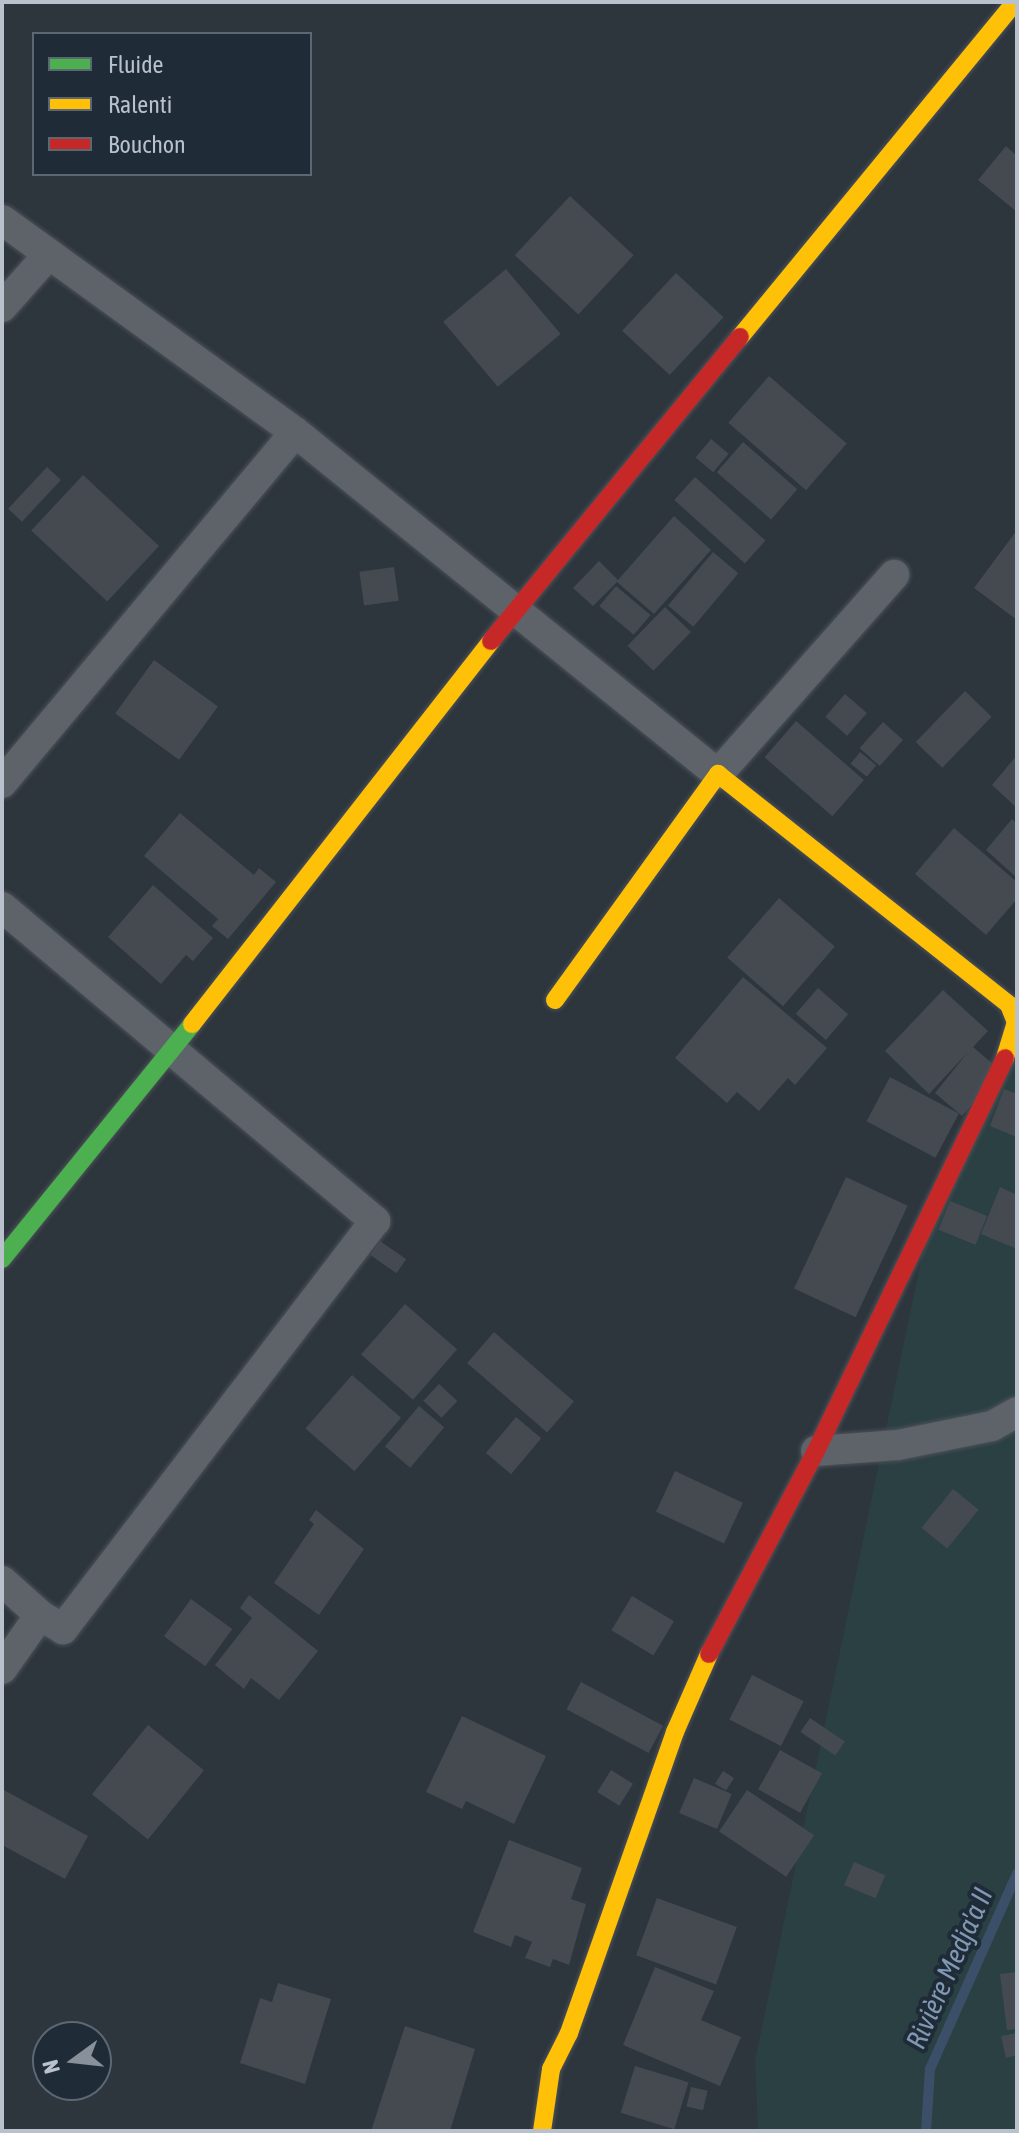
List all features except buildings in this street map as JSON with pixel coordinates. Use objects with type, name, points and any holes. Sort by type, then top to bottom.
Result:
[{"type":"street","points":[[2,1259],[174,1047],[382,774],[1015,2]]},
{"type":"street","points":[[2,220],[295,432],[1009,1005],[1016,1022],[1009,1050],[816,1451],[730,1606],[675,1732],[569,2033],[551,2069],[542,2131]]},
{"type":"street","points":[[2,307],[49,254]]},
{"type":"street","points":[[2,783],[295,432]]},
{"type":"street","points":[[555,1000],[718,774],[894,575]]},
{"type":"street","points":[[2,907],[174,1047],[375,1221],[63,1629],[40,1615],[2,1581]]},
{"type":"street","points":[[816,1451],[911,1443],[992,1426],[1017,1412]]},
{"type":"street","points":[[2,1669],[40,1615]]},
{"type":"green space","points":[[1017,1050],[1017,2131],[758,2131],[755,2061],[939,1173]]},
{"type":"waterway","name":"Rivière Medja'a II","points":[[926,2131],[930,2069],[1017,1874]]},
{"type":"traffic: fast","points":[[2,1259],[192,1024]]},
{"type":"traffic: slow","points":[[740,337],[1015,2]]},
{"type":"traffic: slow","points":[[192,1024],[491,641]]},
{"type":"traffic: slow","points":[[555,1000],[718,774],[1009,1005],[1016,1022],[1005,1058]]},
{"type":"traffic: slow","points":[[542,2131],[551,2069],[569,2033],[675,1732],[709,1654]]},
{"type":"traffic: jam","points":[[491,641],[740,337]]},
{"type":"traffic: jam","points":[[709,1654],[816,1451],[1005,1058]]}]
